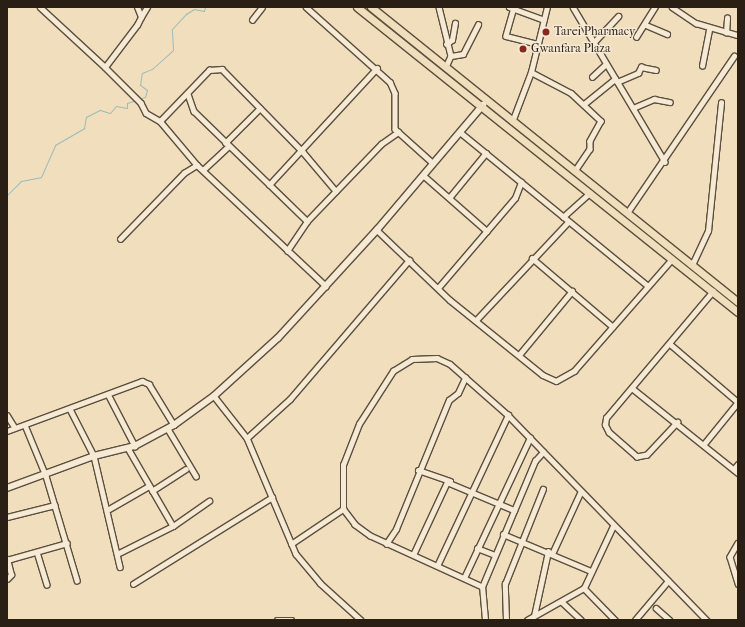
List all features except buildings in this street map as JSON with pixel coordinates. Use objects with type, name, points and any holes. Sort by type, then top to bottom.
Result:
[{"type":"main road","points":[[357,7],[483,105],[738,312]]},
{"type":"main road","points":[[371,7],[512,122],[738,302]]},
{"type":"street","points":[[40,7],[105,67],[141,103],[146,113],[160,122],[197,165],[326,286]]},
{"type":"street","points":[[137,7],[141,17]]},
{"type":"street","points":[[105,67],[147,7]]},
{"type":"street","points":[[252,20],[262,7]]},
{"type":"street","points":[[306,7],[377,68],[394,88],[394,124],[398,132],[433,163]]},
{"type":"street","points":[[439,7],[446,44],[451,56],[446,67]]},
{"type":"street","points":[[509,7],[513,11],[544,20]]},
{"type":"street","points":[[512,122],[531,72],[547,7]]},
{"type":"street","points":[[573,7],[595,41],[606,64],[665,162]]},
{"type":"street","points":[[636,37],[646,25],[655,7]]},
{"type":"street","points":[[672,7],[709,29],[737,35]]},
{"type":"street","points":[[513,11],[506,36],[538,44]]},
{"type":"street","points":[[595,41],[618,16]]},
{"type":"street","points":[[726,33],[727,18]]},
{"type":"street","points":[[446,44],[452,40],[455,23]]},
{"type":"street","points":[[451,56],[463,54],[478,25]]},
{"type":"street","points":[[646,25],[667,34]]},
{"type":"street","points":[[702,66],[709,29]]},
{"type":"street","points":[[627,213],[665,162],[734,56]]},
{"type":"street","points":[[592,77],[606,64]]},
{"type":"street","points":[[160,122],[214,67],[222,69],[303,152],[336,191]]},
{"type":"street","points":[[584,104],[616,81],[638,73],[641,67],[656,70]]},
{"type":"street","points":[[269,185],[303,152],[377,68]]},
{"type":"street","points":[[531,72],[584,104],[601,123],[575,171]]},
{"type":"street","points":[[188,94],[194,111],[227,145],[307,221]]},
{"type":"street","points":[[633,108],[654,99],[670,102]]},
{"type":"street","points":[[692,265],[708,231],[721,103]]},
{"type":"street","points":[[7,488],[46,476],[94,456],[135,446],[168,429],[214,396],[274,343],[377,230],[483,105]]},
{"type":"street","points":[[204,170],[260,108]]},
{"type":"street","points":[[288,251],[307,221],[381,144],[398,132]]},
{"type":"street","points":[[460,132],[648,286]]},
{"type":"street","points":[[449,198],[486,153]]},
{"type":"street","points":[[120,239],[184,173],[197,165]]},
{"type":"street","points":[[423,175],[487,231]]},
{"type":"street","points":[[438,288],[515,198],[521,182]]},
{"type":"street","points":[[563,217],[590,192]]},
{"type":"street","points":[[477,319],[532,258],[568,222]]},
{"type":"street","points":[[377,230],[438,288],[543,375],[561,381],[613,327],[672,259]]},
{"type":"street","points":[[532,258],[613,327]]},
{"type":"street","points":[[247,438],[290,399],[409,260]]},
{"type":"street","points":[[678,422],[647,455],[637,457],[629,454],[605,425],[606,418],[670,344],[713,291]]},
{"type":"street","points":[[519,355],[572,292]]},
{"type":"street","points":[[670,344],[738,402],[704,444]]},
{"type":"street","points":[[482,587],[364,533],[343,509],[341,478],[349,446],[369,405],[393,371],[412,359],[430,357],[450,364],[508,415],[612,526],[704,619]]},
{"type":"street","points":[[386,544],[396,529],[418,470],[449,400],[458,393],[465,378]]},
{"type":"street","points":[[7,431],[108,394],[148,383],[174,425]]},
{"type":"street","points":[[632,388],[678,422],[738,473]]},
{"type":"street","points":[[108,394],[135,446]]},
{"type":"street","points":[[214,396],[247,438],[291,544],[320,583],[361,620]]},
{"type":"street","points":[[70,409],[94,456],[109,509],[120,567]]},
{"type":"street","points":[[7,414],[15,428]]},
{"type":"street","points":[[437,566],[471,490],[508,415]]},
{"type":"street","points":[[25,425],[46,476],[77,580]]},
{"type":"street","points":[[168,429],[188,467],[196,476]]},
{"type":"street","points":[[464,578],[498,502],[530,438]]},
{"type":"street","points":[[128,448],[173,526]]},
{"type":"street","points":[[485,620],[482,587],[503,534],[543,452]]},
{"type":"street","points":[[734,469],[738,464]]},
{"type":"street","points":[[109,509],[188,467]]},
{"type":"street","points":[[418,470],[450,481],[514,510]]},
{"type":"street","points":[[413,556],[444,483],[450,481]]},
{"type":"street","points":[[506,620],[505,584],[543,489]]},
{"type":"street","points":[[534,616],[550,553],[580,492]]},
{"type":"street","points":[[133,584],[272,497]]},
{"type":"street","points":[[117,554],[173,526],[209,501]]},
{"type":"street","points":[[7,517],[55,505]]},
{"type":"street","points":[[291,544],[343,509]]},
{"type":"street","points":[[527,620],[562,602],[584,588],[612,526]]},
{"type":"street","points":[[503,534],[591,571]]},
{"type":"street","points":[[7,579],[11,575],[7,560],[67,543]]},
{"type":"street","points":[[738,543],[730,557],[738,584]]},
{"type":"street","points":[[477,548],[495,555]]},
{"type":"street","points":[[37,552],[47,585]]},
{"type":"street","points":[[635,620],[668,581]]},
{"type":"street","points":[[584,588],[615,620]]},
{"type":"street","points":[[562,602],[581,620]]},
{"type":"street","points":[[656,608],[670,620]]},
{"type":"street","points":[[277,620],[292,620]]},
{"type":"waterway","points":[[139,99],[145,97],[147,90],[140,85],[142,73],[152,69],[173,50],[172,29],[186,14],[194,9],[204,11],[205,7]]},
{"type":"waterway","points":[[7,195],[21,181],[41,177],[55,145],[84,128],[86,117],[100,110],[110,113],[116,106],[127,108],[127,103],[136,100]]},
{"type":"place","name":"Tarei Pharmacy","points":[[546,32]]},
{"type":"place","name":"Gwanfara Plaza","points":[[523,49]]}]
